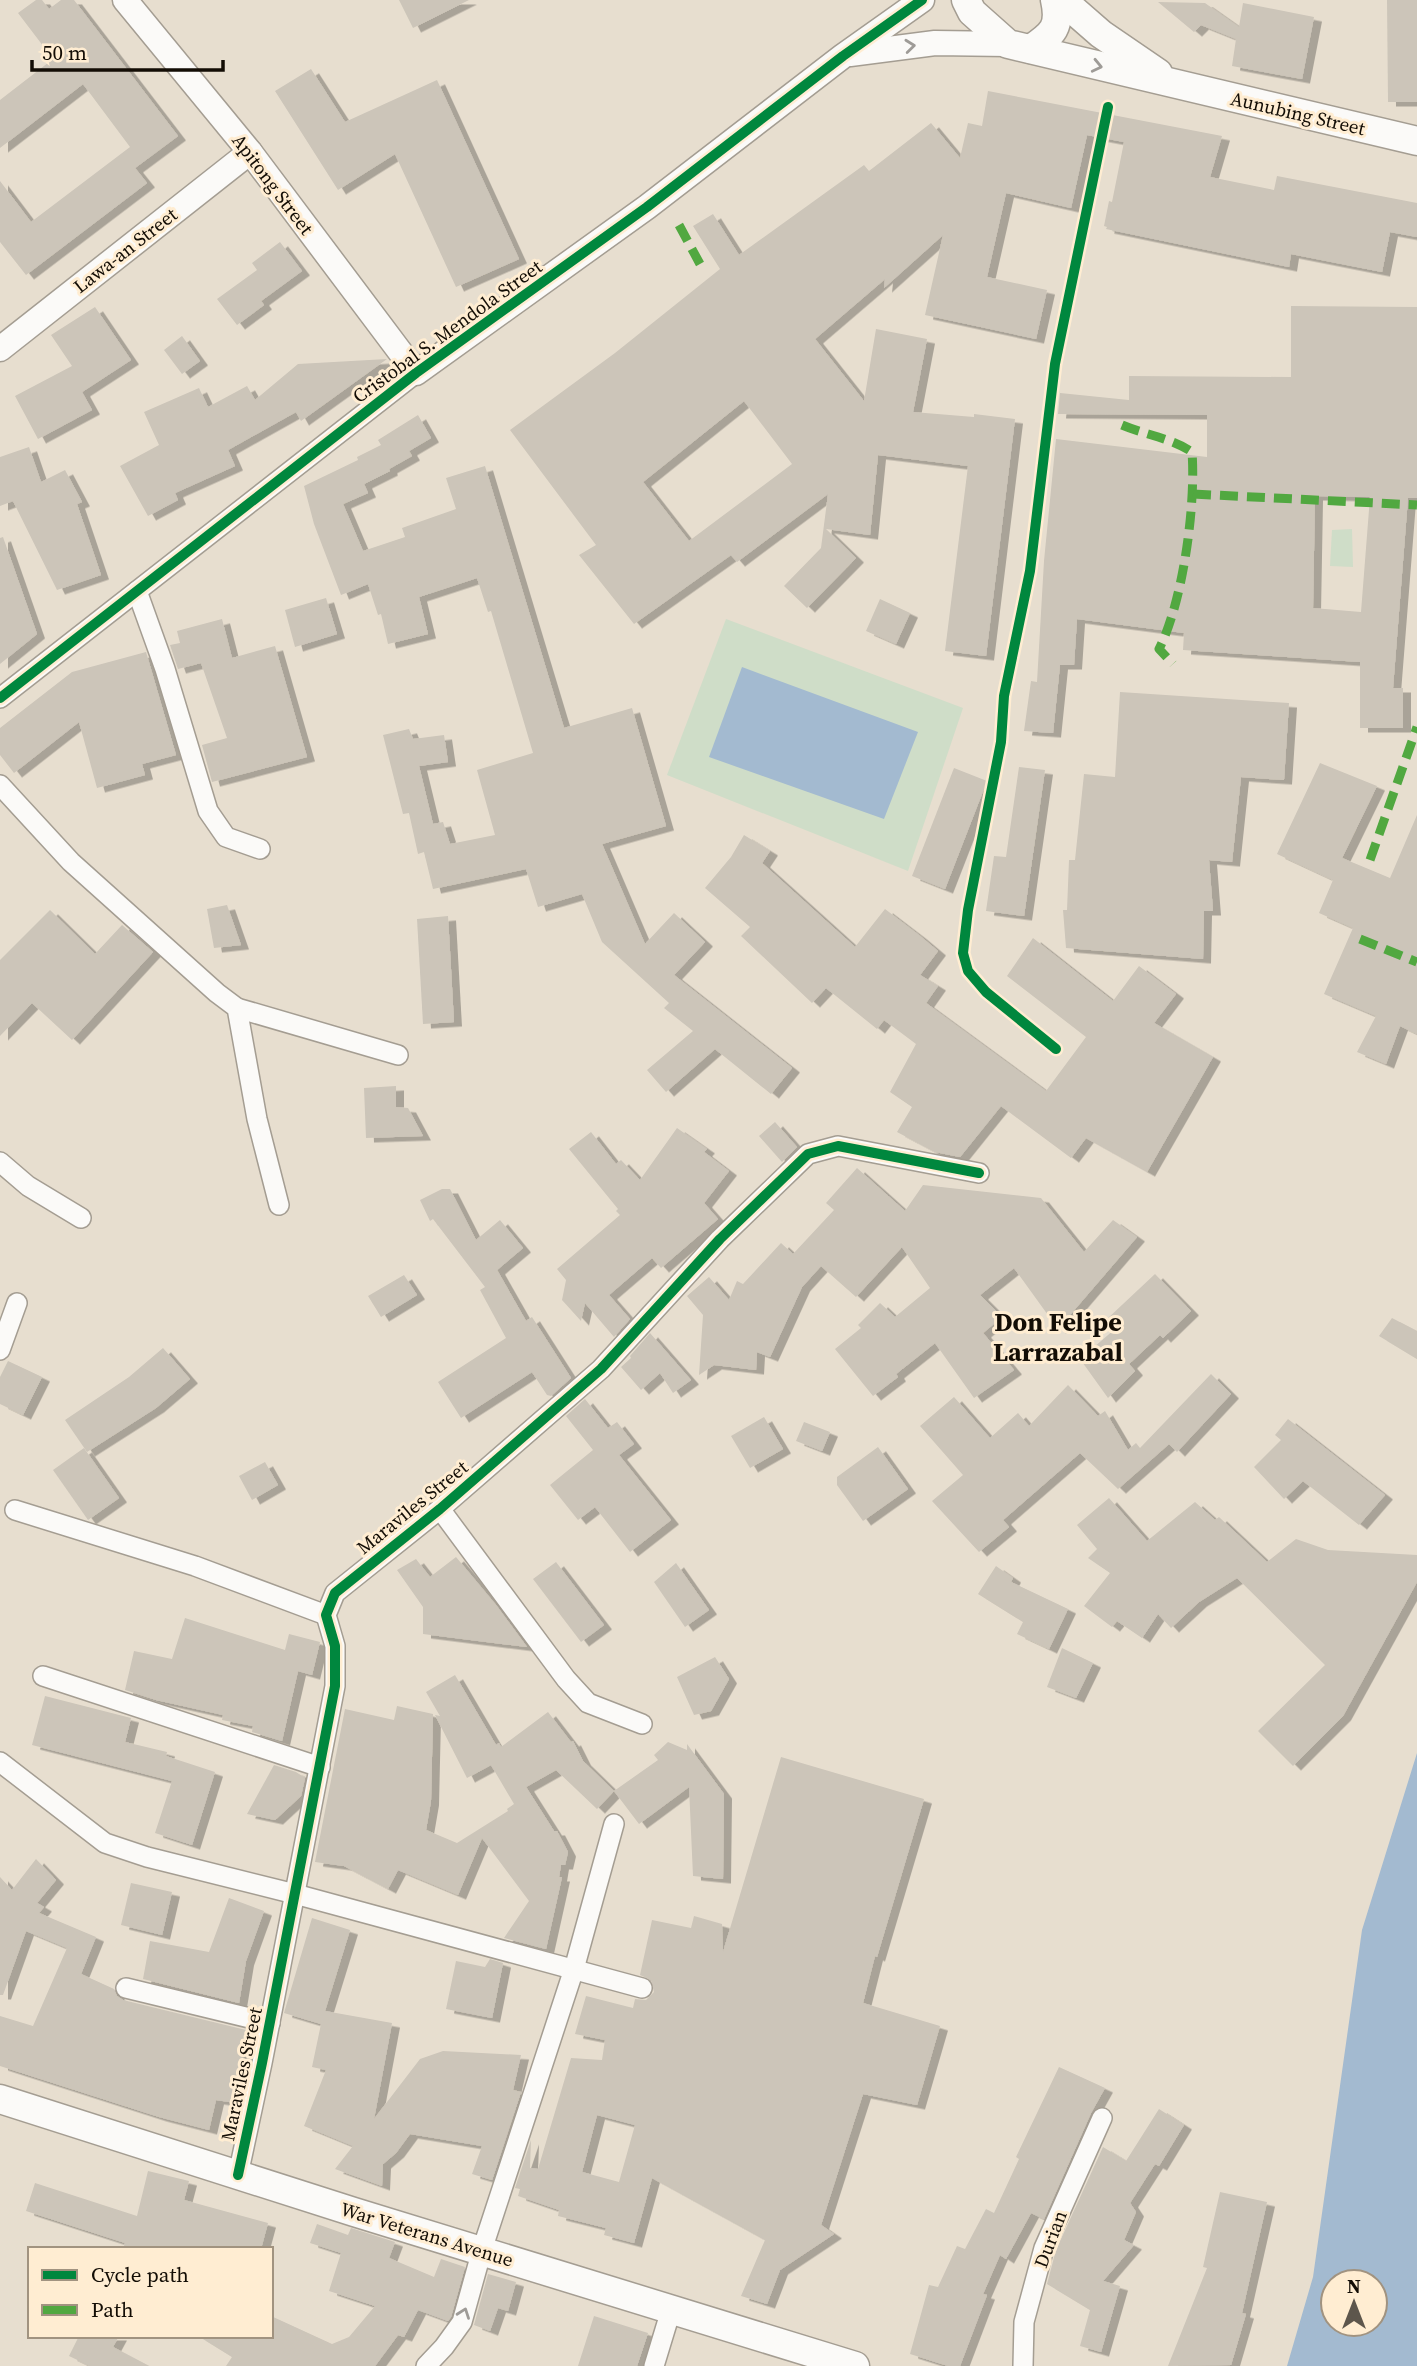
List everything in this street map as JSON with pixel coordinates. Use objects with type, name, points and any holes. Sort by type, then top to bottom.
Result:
[{"type":"main road","points":[[966,0],[972,12],[1020,47],[1051,35],[1056,27],[1055,0]]},
{"type":"main road","name":"Aunubing Street","points":[[1062,0],[1101,34],[1141,63],[1179,85]]},
{"type":"main road","name":"Aunubing Street","points":[[1020,47],[1417,141]]},
{"type":"main road","name":"War Veterans Avenue","points":[[0,2099],[855,2366]]},
{"type":"street","name":"Apitong Street","points":[[125,0],[250,152],[415,373]]},
{"type":"street","name":"Cristobal S. Mendola Street","points":[[0,698],[415,373],[647,207],[843,56],[922,0]]},
{"type":"street","name":"Cristobal S. Mendola Street","points":[[843,56],[936,43],[1020,47]]},
{"type":"street","name":"Lawa-an Street","points":[[0,348],[250,152]]},
{"type":"street","points":[[136,592],[165,669],[208,811],[226,837],[260,849]]},
{"type":"street","points":[[0,785],[71,862],[237,1008],[398,1055]]},
{"type":"street","points":[[237,1008],[257,1119],[279,1205]]},
{"type":"street","name":"Maraviles Street","points":[[238,2175],[335,1686],[335,1646],[326,1615],[335,1592],[440,1509],[601,1369],[720,1239],[808,1154],[838,1146],[979,1173]]},
{"type":"street","points":[[0,1162],[28,1186],[81,1218]]},
{"type":"street","points":[[0,1350],[17,1303]]},
{"type":"street","points":[[440,1509],[566,1679],[588,1703],[642,1724]]},
{"type":"street","points":[[15,1510],[195,1566],[326,1615]]},
{"type":"street","points":[[43,1676],[320,1767]]},
{"type":"street","points":[[0,1762],[105,1843],[146,1857],[295,1894],[642,1989]]},
{"type":"street","points":[[426,2366],[462,2322],[482,2250],[574,1969],[614,1824]]},
{"type":"street","points":[[126,1989],[270,2023]]},
{"type":"street","name":"Durian","points":[[1023,2366],[1024,2322],[1044,2248],[1102,2118]]},
{"type":"street","points":[[654,2366],[671,2310]]},
{"type":"green space","points":[[1352,529],[1353,567],[1330,566],[1332,530]]},
{"type":"green space","points":[[726,619],[963,708],[908,871],[667,775]]},
{"type":"water","points":[[742,667],[918,732],[884,819],[709,757]]},
{"type":"water","points":[[1417,1753],[1417,2366],[1287,2366],[1313,2277],[1362,1930]]},
{"type":"building","points":[[36,0],[42,0],[49,9],[61,0],[74,0],[178,136],[135,168],[147,183],[26,275],[0,242],[0,181],[31,222],[130,147],[83,84],[0,148],[0,100],[53,59],[18,13]]},
{"type":"building","points":[[399,0],[469,0],[413,28]]},
{"type":"building","points":[[1387,0],[1417,0],[1417,102],[1388,102]]},
{"type":"building","points":[[1158,2],[1205,3],[1239,27],[1243,3],[1314,17],[1302,79],[1232,66],[1236,39],[1201,25],[1194,32]]},
{"type":"building","points":[[311,69],[345,122],[437,80],[519,259],[456,287],[395,154],[338,190],[275,91]]},
{"type":"building","points":[[988,91],[1222,136],[1210,177],[1274,190],[1277,176],[1417,203],[1417,237],[1390,232],[1382,272],[1291,254],[1289,267],[1106,229],[1104,226],[1109,201],[1112,202],[1124,142],[1087,135],[1071,208],[1006,193],[987,277],[1047,290],[1036,339],[925,315],[943,235],[884,288],[885,279],[815,339],[864,401],[876,329],[927,339],[913,412],[974,417],[974,414],[1015,419],[986,656],[945,651],[968,466],[878,455],[870,535],[826,529],[856,558],[807,608],[784,586],[821,548],[828,494],[737,562],[731,555],[634,624],[579,555],[596,545],[510,430],[615,353],[720,269],[693,226],[713,214],[739,255],[864,165],[869,171],[931,123],[960,158],[968,123],[982,126]],"holes":[[[744,401],[792,464],[689,541],[643,482]]]},
{"type":"building","points":[[280,242],[302,271],[261,301],[264,305],[237,325],[217,299],[257,270],[252,263]]},
{"type":"building","points":[[1291,306],[1417,307],[1417,498],[1408,498],[1393,688],[1403,688],[1403,728],[1360,728],[1360,662],[1183,650],[1184,633],[1077,619],[1074,665],[1060,665],[1053,733],[1024,731],[1031,681],[1037,682],[1044,561],[1056,439],[1207,457],[1207,415],[1058,414],[1060,393],[1129,400],[1129,376],[1291,377]],"holes":[[[1315,496],[1370,497],[1361,612],[1313,608]]]},
{"type":"building","points":[[95,307],[131,360],[82,392],[92,410],[38,439],[15,396],[72,366],[51,335]]},
{"type":"building","points":[[182,336],[200,361],[182,374],[164,350]]},
{"type":"building","points":[[387,359],[301,421],[296,412],[228,450],[235,466],[175,493],[178,500],[148,516],[120,466],[159,445],[144,412],[199,388],[208,407],[247,386],[255,400],[298,364]]},
{"type":"building","points":[[418,415],[431,438],[409,451],[412,456],[364,484],[368,493],[343,504],[363,551],[405,537],[402,528],[456,509],[446,478],[485,466],[564,728],[632,708],[666,826],[602,844],[645,944],[674,913],[705,942],[674,975],[792,1068],[771,1094],[715,1049],[666,1092],[647,1070],[693,1031],[664,1008],[669,1003],[602,942],[582,894],[538,907],[526,869],[433,889],[424,852],[418,854],[409,813],[403,814],[383,735],[409,729],[413,739],[444,735],[448,762],[419,766],[433,824],[443,822],[450,844],[495,835],[477,770],[533,753],[491,611],[488,612],[477,578],[419,597],[428,634],[388,644],[381,614],[378,615],[368,584],[341,595],[314,524],[304,486],[358,460],[357,457],[381,445],[378,440]]},
{"type":"building","points":[[29,447],[41,482],[65,470],[82,502],[77,504],[101,575],[57,590],[13,501],[0,506],[0,457]]},
{"type":"building","points":[[3,537],[37,634],[0,664],[0,538]]},
{"type":"building","points":[[326,598],[337,634],[295,647],[285,610]]},
{"type":"building","points":[[880,599],[910,613],[896,644],[866,631]]},
{"type":"building","points":[[222,619],[232,658],[275,646],[307,757],[212,782],[202,745],[227,738],[201,663],[178,669],[170,645],[180,643],[177,631]]},
{"type":"building","points":[[146,652],[176,755],[142,764],[145,775],[97,788],[79,722],[14,773],[0,755],[0,728],[72,672]]},
{"type":"building","points":[[1120,692],[1289,703],[1284,780],[1241,777],[1232,862],[1209,860],[1213,911],[1204,911],[1203,959],[1066,948],[1063,910],[1067,910],[1069,860],[1075,860],[1084,774],[1115,777]]},
{"type":"building","points":[[1320,763],[1377,786],[1342,858],[1390,878],[1417,815],[1417,1034],[1400,1026],[1386,1064],[1357,1052],[1376,1016],[1324,994],[1353,928],[1319,913],[1333,880],[1277,854]]},
{"type":"building","points":[[1019,767],[1045,770],[1024,916],[986,911],[994,856],[1006,857]]},
{"type":"building","points":[[954,768],[987,781],[945,889],[912,876]]},
{"type":"building","points":[[744,835],[770,851],[762,863],[855,947],[885,909],[938,951],[920,975],[938,986],[926,1003],[1046,1091],[1086,1037],[1007,976],[1033,938],[1113,1001],[1139,966],[1176,994],[1154,1023],[1213,1057],[1147,1172],[1086,1138],[1071,1158],[1001,1106],[960,1157],[935,1152],[897,1132],[912,1107],[890,1092],[916,1044],[884,1020],[877,1029],[826,988],[812,1003],[741,936],[750,927],[705,888],[731,857]]},
{"type":"building","points":[[227,905],[241,945],[214,948],[207,909]]},
{"type":"building","points":[[50,910],[95,954],[122,925],[153,952],[72,1040],[32,1003],[0,1036],[0,960]]},
{"type":"building","points":[[448,916],[454,1022],[423,1024],[417,919]]},
{"type":"building","points":[[396,1086],[396,1107],[408,1108],[423,1136],[366,1138],[364,1088]]},
{"type":"building","points":[[775,1122],[797,1147],[782,1162],[759,1136]]},
{"type":"building","points":[[677,1128],[707,1149],[704,1152],[729,1171],[704,1203],[718,1219],[661,1268],[652,1258],[609,1295],[630,1319],[614,1337],[585,1303],[581,1321],[562,1300],[566,1280],[557,1269],[620,1215],[569,1149],[591,1132],[616,1164],[621,1160],[640,1180]]},
{"type":"building","points":[[857,1168],[905,1211],[923,1185],[1041,1198],[1084,1252],[1113,1220],[1137,1237],[1058,1329],[1014,1268],[980,1295],[1002,1317],[983,1333],[1014,1370],[974,1398],[935,1343],[873,1396],[835,1349],[861,1328],[858,1325],[880,1303],[895,1317],[930,1288],[902,1247],[856,1297],[821,1266],[802,1287],[770,1357],[757,1352],[756,1370],[714,1365],[699,1375],[703,1315],[687,1296],[709,1277],[729,1300],[737,1281],[743,1284],[781,1243],[793,1254],[834,1210],[826,1203]]},
{"type":"building","points":[[442,1189],[450,1189],[476,1240],[500,1220],[523,1248],[497,1270],[526,1321],[532,1317],[571,1378],[551,1396],[547,1395],[532,1372],[461,1418],[438,1382],[506,1338],[480,1290],[485,1287],[433,1219],[430,1221],[420,1200]]},
{"type":"building","points":[[1155,1274],[1191,1311],[1163,1338],[1160,1335],[1129,1364],[1135,1371],[1108,1398],[1080,1359],[1115,1329],[1107,1319]]},
{"type":"building","points":[[404,1275],[417,1295],[381,1317],[368,1296]]},
{"type":"building","points":[[1392,1318],[1417,1331],[1417,1359],[1379,1336]]},
{"type":"building","points":[[650,1333],[691,1380],[673,1393],[660,1373],[641,1390],[621,1367]]},
{"type":"building","points":[[163,1348],[190,1379],[156,1408],[87,1452],[65,1420],[129,1377]]},
{"type":"building","points":[[8,1361],[42,1377],[23,1415],[0,1404],[0,1377]]},
{"type":"building","points":[[1211,1374],[1231,1394],[1177,1452],[1169,1444],[1118,1489],[1080,1453],[1003,1520],[1009,1527],[979,1552],[932,1501],[963,1475],[920,1426],[954,1397],[990,1438],[1018,1413],[1029,1426],[1068,1385],[1098,1416],[1105,1411],[1128,1450],[1136,1443],[1140,1448]]},
{"type":"building","points":[[585,1399],[608,1428],[617,1422],[634,1444],[619,1455],[671,1520],[630,1552],[595,1507],[578,1520],[550,1485],[593,1450],[566,1416]]},
{"type":"building","points":[[764,1417],[783,1449],[750,1468],[731,1436]]},
{"type":"building","points":[[1288,1419],[1385,1495],[1359,1525],[1303,1481],[1284,1499],[1254,1467],[1281,1440],[1275,1435]]},
{"type":"building","points":[[804,1422],[830,1432],[822,1451],[796,1441]]},
{"type":"building","points":[[878,1447],[908,1489],[863,1521],[837,1485],[837,1477]]},
{"type":"building","points":[[84,1448],[119,1498],[88,1520],[53,1470]]},
{"type":"building","points":[[265,1462],[278,1485],[252,1500],[239,1476]]},
{"type":"building","points":[[1109,1498],[1147,1541],[1195,1502],[1215,1520],[1219,1517],[1267,1562],[1296,1539],[1328,1550],[1417,1555],[1417,1582],[1343,1716],[1293,1766],[1258,1731],[1325,1665],[1237,1578],[1199,1602],[1171,1628],[1158,1614],[1142,1638],[1117,1621],[1112,1627],[1084,1606],[1110,1573],[1088,1558],[1097,1549],[1077,1525]]},
{"type":"building","points":[[456,1557],[527,1647],[423,1634],[423,1607],[397,1570],[416,1559],[430,1577]]},
{"type":"building","points":[[556,1562],[604,1625],[581,1642],[533,1579]]},
{"type":"building","points":[[676,1563],[709,1610],[685,1627],[654,1582]]},
{"type":"building","points":[[996,1566],[1013,1578],[1011,1582],[1068,1609],[1049,1649],[1017,1634],[1023,1622],[978,1594]]},
{"type":"building","points":[[185,1618],[285,1650],[289,1634],[320,1642],[312,1675],[298,1671],[282,1741],[252,1732],[253,1726],[222,1720],[223,1715],[125,1690],[134,1651],[172,1659]]},
{"type":"building","points":[[1062,1648],[1093,1663],[1076,1698],[1047,1687]]},
{"type":"building","points":[[715,1657],[729,1679],[711,1711],[694,1715],[677,1677]]},
{"type":"building","points":[[455,1675],[496,1745],[499,1743],[501,1747],[548,1712],[571,1742],[573,1741],[583,1761],[614,1791],[597,1809],[556,1770],[526,1787],[554,1831],[557,1831],[568,1852],[565,1865],[561,1865],[559,1877],[562,1877],[546,1949],[504,1938],[529,1901],[482,1838],[458,1895],[398,1870],[388,1889],[344,1866],[315,1862],[345,1709],[394,1720],[397,1706],[433,1714],[431,1801],[426,1830],[457,1843],[508,1811],[514,1804],[491,1765],[467,1778],[435,1715],[440,1716],[426,1692]]},
{"type":"building","points":[[45,1696],[131,1718],[125,1742],[167,1752],[166,1756],[215,1772],[192,1845],[155,1833],[172,1781],[32,1745]]},
{"type":"building","points":[[668,1742],[687,1750],[687,1744],[724,1794],[723,1879],[693,1876],[689,1787],[639,1824],[614,1791],[658,1760],[654,1755]]},
{"type":"building","points":[[781,1757],[924,1799],[863,2003],[940,2026],[917,2105],[863,2094],[821,2225],[834,2234],[780,2270],[767,2304],[741,2296],[765,2240],[652,2178],[634,2243],[604,2235],[606,2228],[558,2216],[559,2210],[518,2196],[520,2189],[515,2188],[531,2140],[530,2168],[538,2169],[571,2058],[602,2060],[605,2040],[575,2034],[586,1996],[633,2008],[635,1999],[646,2000],[654,1992],[651,1980],[640,1975],[652,1920],[691,1928],[694,1916],[722,1924],[723,1952]],"holes":[[[597,2115],[635,2125],[619,2182],[582,2172]]]},
{"type":"building","points":[[274,1765],[305,1778],[301,1796],[275,1820],[247,1814]]},
{"type":"building","points":[[36,1859],[56,1880],[37,1903],[44,1907],[39,1913],[96,1937],[81,1974],[114,1989],[117,1996],[123,2000],[246,2030],[236,2103],[216,2100],[209,2130],[159,2117],[0,2066],[0,2016],[33,2026],[67,1948],[26,1931],[3,1995],[0,1995],[0,1877],[12,1890]]},
{"type":"building","points":[[131,1883],[172,1892],[162,1935],[121,1925]]},
{"type":"building","points":[[229,1898],[264,1911],[246,1961],[239,2003],[143,1979],[150,1941],[209,1952]]},
{"type":"building","points":[[312,1918],[350,1930],[325,2011],[392,2023],[374,2119],[420,2059],[443,2051],[521,2055],[513,2090],[521,2092],[492,2180],[472,2174],[482,2146],[410,2134],[396,2153],[383,2164],[382,2186],[335,2169],[353,2146],[304,2126],[326,2070],[312,2067],[321,2024],[284,2013]]},
{"type":"building","points":[[490,1959],[503,1963],[492,2018],[446,2009],[456,1961],[485,1967]]},
{"type":"building","points":[[1059,2067],[1105,2088],[1091,2113],[1044,2219],[1031,2213],[1006,2259],[1000,2255],[983,2294],[987,2295],[960,2366],[948,2366],[910,2354],[929,2285],[938,2287],[957,2246],[965,2249],[986,2209],[994,2213],[1019,2159],[1016,2157]]},
{"type":"building","points":[[1159,2109],[1184,2125],[1159,2166],[1155,2164],[1130,2203],[1136,2212],[1124,2240],[1134,2245],[1103,2281],[1120,2286],[1101,2352],[1080,2346],[1090,2310],[1047,2284],[1056,2250],[1103,2147],[1126,2161]]},
{"type":"building","points":[[148,2171],[189,2181],[184,2200],[268,2223],[262,2247],[124,2247],[125,2243],[26,2211],[35,2183],[137,2216]]},
{"type":"building","points":[[1220,2192],[1267,2202],[1242,2313],[1246,2314],[1231,2365],[1168,2366],[1207,2268],[1203,2267]]},
{"type":"building","points":[[317,2224],[348,2235],[351,2228],[395,2242],[389,2258],[434,2277],[441,2259],[465,2267],[451,2317],[448,2321],[418,2310],[404,2337],[398,2335],[375,2366],[226,2366],[232,2357],[201,2338],[273,2338],[273,2317],[332,2344],[349,2337],[375,2306],[329,2291],[341,2253],[310,2243]]},
{"type":"building","points":[[488,2274],[516,2282],[508,2311],[498,2308],[490,2331],[474,2325]]},
{"type":"building","points":[[594,2316],[648,2333],[637,2366],[578,2366]]},
{"type":"building","points":[[78,2338],[118,2338],[113,2347],[149,2366],[90,2366],[69,2356]]},
{"type":"marked path","points":[[679,225],[700,264]]},
{"type":"marked path","points":[[1122,425],[1167,440],[1192,452],[1192,499],[1186,553],[1175,606],[1159,649],[1173,664]]},
{"type":"marked path","points":[[1193,494],[1417,505]]},
{"type":"marked path","points":[[1370,860],[1417,727]]},
{"type":"marked path","points":[[1360,939],[1417,962]]},
{"type":"cycle path","points":[[0,698],[416,373],[647,207],[843,56],[922,0]]},
{"type":"cycle path","points":[[1056,1049],[986,992],[968,971],[963,953],[968,910],[1001,742],[1004,696],[1030,571],[1055,364],[1108,107]]},
{"type":"cycle path","points":[[238,2175],[335,1686],[335,1646],[326,1615],[335,1593],[440,1509],[601,1369],[720,1239],[808,1154],[838,1146],[979,1173]]},
{"type":"district","name":"Don Felipe Larrazabal","points":[[1058,1337]]}]
